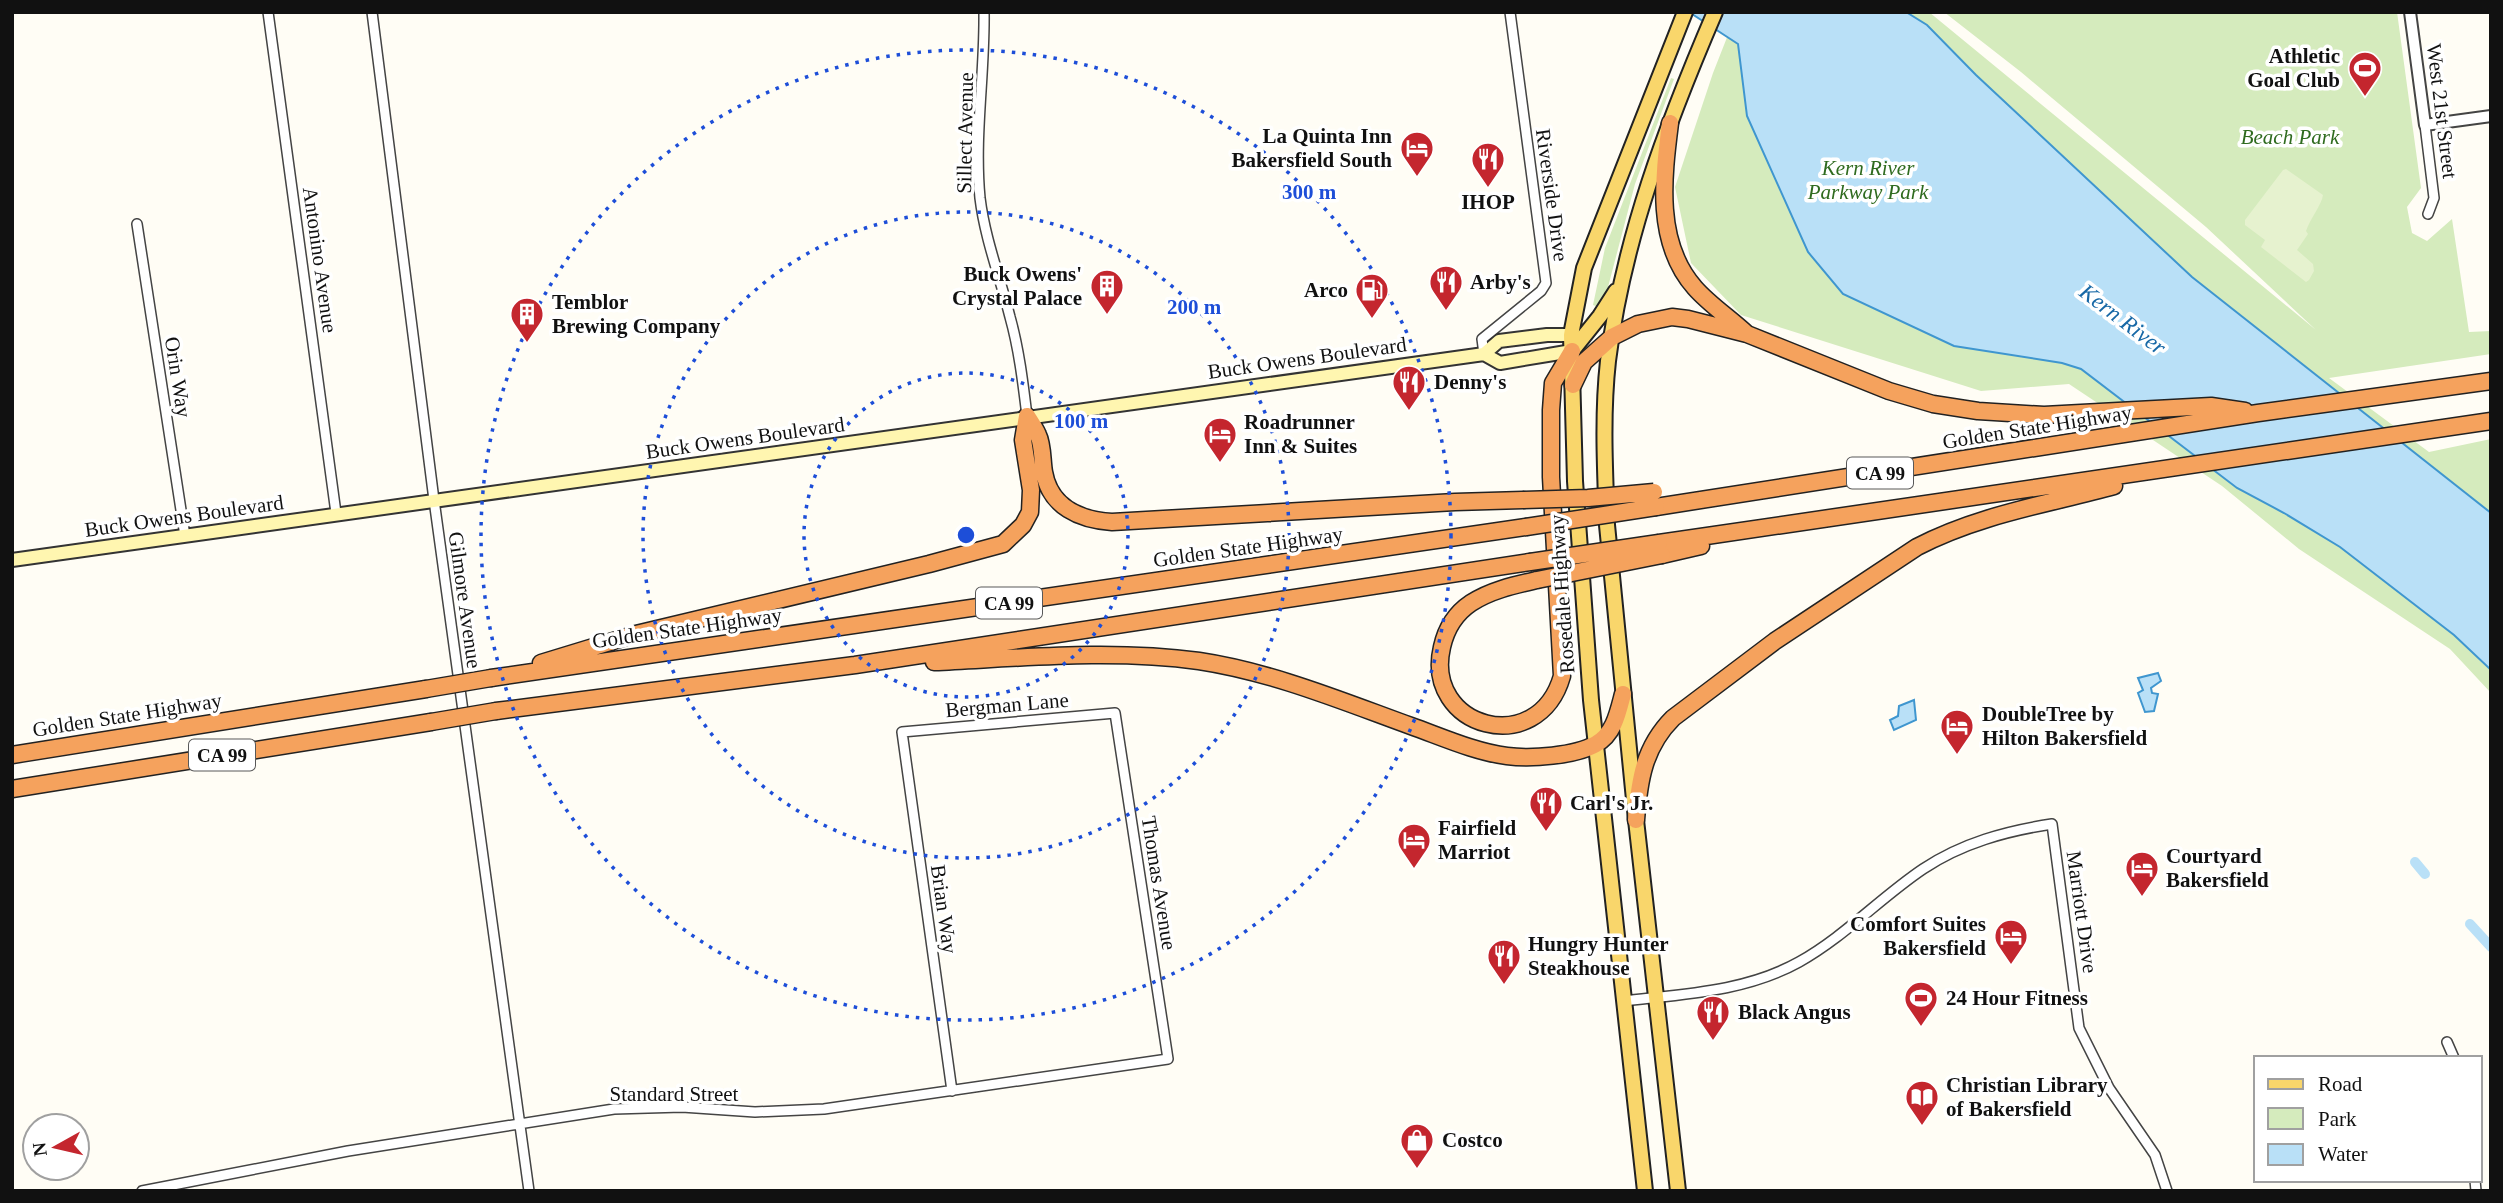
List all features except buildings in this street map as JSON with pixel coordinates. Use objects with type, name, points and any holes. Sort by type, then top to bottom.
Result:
[{"type":"highway","points":[[1670,123],[1663,175],[1671,240],[1686,276],[1693,285],[1705,299],[1747,334]]},
{"type":"highway","points":[[1660,549],[1537,580],[1506,587],[1472,602],[1459,614],[1444,636],[1439,663],[1444,688],[1463,714],[1491,725],[1525,722],[1545,708],[1558,690],[1562,676],[1551,477],[1551,410],[1553,383],[1578,346],[1612,337],[1638,324],[1672,317],[1747,334],[1889,391],[1933,404],[1978,411],[2044,415],[2211,406],[2258,413]]},
{"type":"highway","points":[[1573,385],[1578,346]]},
{"type":"highway","name":"Golden State Highway","points":[[12,755],[491,678],[1526,527],[1655,500],[1685,502],[2258,413],[2491,381]]},
{"type":"highway","points":[[1027,416],[1040,437],[1045,475],[1052,495],[1060,504],[1087,519],[1125,522],[1455,502],[1588,498],[1655,500]]},
{"type":"highway","points":[[491,678],[636,634],[1003,544],[1023,525],[1030,512],[1031,490],[1023,440],[1027,416]]},
{"type":"highway","name":"CA 99","points":[[12,789],[496,711],[855,665],[1530,562],[1660,549],[1809,521],[2410,435],[2491,421]]},
{"type":"highway","points":[[1636,820],[1642,768],[1653,740],[1667,723],[1775,641],[1884,568],[1917,547],[1965,525],[2113,486],[2163,469]]},
{"type":"highway","points":[[855,665],[1129,656],[1198,661],[1283,681],[1506,756],[1535,757],[1578,751],[1596,744],[1611,728],[1623,694]]},
{"type":"main road","points":[[1606,387],[1578,346],[1584,268],[1685,12]]},
{"type":"main road","points":[[1678,1191],[1636,820],[1607,525],[1606,387],[1612,337],[1636,223],[1670,123],[1715,12]]},
{"type":"main road","points":[[1578,346],[1623,278]]},
{"type":"main road","name":"Buck Owens Boulevard","points":[[12,560],[1484,354],[1499,341],[1547,335],[1578,346]]},
{"type":"main road","name":"Buck Owens Boulevard","points":[[1484,354],[1500,363],[1578,346]]},
{"type":"main road","name":"Rosedale Highway","points":[[1573,385],[1578,535],[1596,744],[1645,1191]]},
{"type":"street","name":"Antonino Avenue","points":[[268,12],[336,513]]},
{"type":"street","name":"Gilmore Avenue","points":[[372,12],[434,499],[529,1191]]},
{"type":"street","name":"Sillect Avenue","points":[[984,12],[984,68],[978,132],[980,200],[988,243],[1015,335],[1027,416]]},
{"type":"street","name":"Riverside Drive","points":[[1484,354],[1482,339],[1541,291],[1546,283],[1510,12]]},
{"type":"street","name":"West 21st Street","points":[[2410,12],[2434,198],[2428,214]]},
{"type":"street","points":[[2426,125],[2491,116]]},
{"type":"street","name":"Orin Way","points":[[137,224],[185,536]]},
{"type":"street","name":"Bergman Lane","points":[[902,732],[1115,713]]},
{"type":"street","name":"Thomas Avenue","points":[[1115,713],[1168,1059]]},
{"type":"street","name":"Brian Way","points":[[902,732],[952,1091]]},
{"type":"street","name":"Marriott Drive","points":[[1656,997],[1724,989],[1776,973],[1821,949],[1922,870],[1944,856],[1991,836],[2052,824],[2079,1028],[2109,1088],[2155,1155],[2167,1191]]},
{"type":"street","points":[[1623,1001],[1656,997]]},
{"type":"street","points":[[2446,1042],[2453,1056]]},
{"type":"street","name":"Standard Street","points":[[142,1191],[348,1151],[519,1123],[648,1107],[790,1112],[1168,1059]]},
{"type":"green space","name":"Kern River Parkway Park","points":[[1737,12],[1929,12],[2316,330],[2206,227],[2021,72],[1944,12],[2397,12],[2421,188],[2407,207],[2412,233],[2427,241],[2452,219],[2469,332],[2491,331],[2491,354],[2329,378],[2429,452],[2491,439],[2491,693],[2450,649],[2299,549],[2222,486],[2069,384],[1981,391],[1741,315],[1691,263],[1675,187],[1713,73]]},
{"type":"green space","points":[[1671,78],[1674,79],[1635,184],[1607,291],[1598,307],[1593,305],[1605,248]]},
{"type":"green space","points":[[2286,169],[2323,195],[2306,231],[2308,234],[2297,250],[2313,264],[2314,271],[2306,282],[2261,247],[2265,240],[2245,225],[2245,220]]},
{"type":"water","name":"Kern River","points":[[1689,12],[1906,12],[1927,25],[1976,75],[2192,277],[2491,513],[2491,670],[2454,635],[2340,547],[2237,488],[2081,369],[2062,363],[1954,346],[1843,294],[1808,252],[1747,116],[1738,44]]},
{"type":"water","points":[[2158,673],[2161,681],[2151,688],[2152,693],[2158,694],[2154,711],[2145,712],[2138,693],[2143,690],[2138,678]]},
{"type":"water","points":[[1914,700],[1916,720],[1894,730],[1890,720],[1898,716],[1899,706]]},
{"type":"waterway","points":[[2415,862],[2425,874]]},
{"type":"waterway","points":[[2470,924],[2491,947]]},
{"type":"place","name":"Athletic Goal Club","points":[[2365,98]]},
{"type":"place","name":"La Quinta Inn Bakersfield South","points":[[1417,178]]},
{"type":"place","name":"IHOP","points":[[1488,189]]},
{"type":"place","name":"Arby's","points":[[1446,312]]},
{"type":"place","name":"Buck Owens' Crystal Palace","points":[[1107,316]]},
{"type":"place","name":"Arco","points":[[1372,320]]},
{"type":"place","name":"Temblor Brewing Company","points":[[527,344]]},
{"type":"place","name":"Denny's","points":[[1409,412]]},
{"type":"place","name":"Roadrunner Inn & Suites","points":[[1220,464]]},
{"type":"place","name":"DoubleTree by Hilton Bakersfield","points":[[1957,756]]},
{"type":"place","name":"Carl's Jr.","points":[[1546,833]]},
{"type":"place","name":"Fairfield Marriot","points":[[1414,870]]},
{"type":"place","name":"Courtyard Bakersfield","points":[[2142,898]]},
{"type":"place","name":"Comfort Suites Bakersfield","points":[[2011,966]]},
{"type":"place","name":"Hungry Hunter Steakhouse","points":[[1504,986]]},
{"type":"place","name":"24 Hour Fitness","points":[[1921,1028]]},
{"type":"place","name":"Black Angus","points":[[1713,1042]]},
{"type":"place","name":"Christian Library of Bakersfield","points":[[1922,1127]]},
{"type":"place","name":"Costco","points":[[1417,1170]]},
{"type":"park label","name":"Beach Park","points":[[2290,137]]}]
